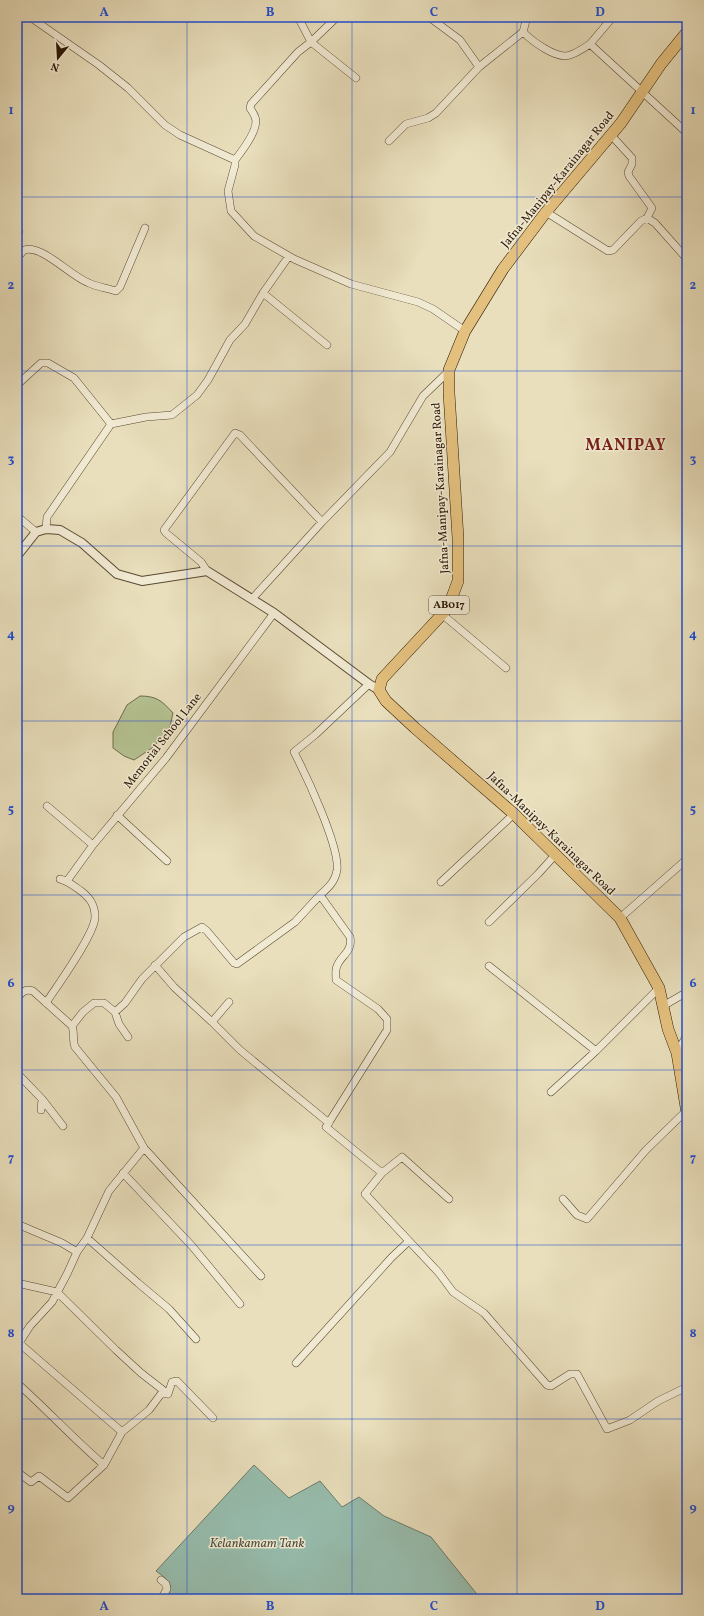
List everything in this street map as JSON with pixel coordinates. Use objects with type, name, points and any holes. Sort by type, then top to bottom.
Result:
[{"type":"main road","name":"Jafna-Manipay-Karainagar Road","points":[[686,1112],[677,1053],[668,1029],[659,988],[620,918],[514,814],[415,728],[386,701],[374,687],[443,615],[448,608],[458,581],[458,538],[449,394],[449,370],[465,331],[503,269],[546,212],[611,135],[642,94],[661,64],[687,32]]},
{"type":"street","points":[[30,17],[99,65],[128,88],[165,125],[180,135],[235,160]]},
{"type":"street","points":[[298,17],[311,42],[356,78]]},
{"type":"street","points":[[337,17],[311,42],[298,52],[252,104],[250,108],[256,117],[256,124],[249,140],[235,160],[228,191],[231,211],[254,236],[289,256],[351,284],[418,302],[433,309],[465,331]]},
{"type":"street","points":[[429,17],[460,40],[479,67]]},
{"type":"street","points":[[389,141],[406,124],[428,118],[436,113],[479,67],[523,32],[527,17]]},
{"type":"street","points":[[523,32],[531,41],[558,55],[570,56],[590,44],[613,17]]},
{"type":"street","points":[[590,44],[642,94],[687,133]]},
{"type":"street","points":[[546,212],[608,251],[613,250],[641,220],[647,218],[652,208],[629,176],[628,172],[632,164],[632,158],[611,135]]},
{"type":"street","points":[[647,218],[656,223],[687,259]]},
{"type":"street","points":[[17,258],[24,250],[32,249],[43,253],[70,273],[88,283],[116,291],[120,287],[145,228]]},
{"type":"street","points":[[46,529],[47,516],[111,424],[146,417],[172,414],[197,395],[208,380],[230,340],[245,324],[263,293],[289,256]]},
{"type":"street","points":[[263,293],[327,345]]},
{"type":"street","points":[[17,385],[41,363],[48,363],[74,378],[111,424]]},
{"type":"street","points":[[252,599],[322,522],[390,452],[423,396],[449,370]]},
{"type":"street","points":[[115,1012],[124,1003],[142,979],[184,937],[202,927],[234,963],[237,964],[295,922],[320,895],[332,885],[337,870],[331,836],[294,752],[374,687],[274,613],[207,571],[201,562],[164,530],[235,433],[240,435],[322,522]]},
{"type":"street","points":[[17,516],[36,532]]},
{"type":"street","points":[[17,556],[36,532],[46,529],[60,530],[82,543],[118,574],[142,581],[207,571]]},
{"type":"street","name":"Memorial School Lane","points":[[46,1003],[89,936],[95,918],[93,906],[89,898],[63,880],[166,758],[274,613]]},
{"type":"street","points":[[443,615],[506,668]]},
{"type":"street","points":[[47,806],[93,844]]},
{"type":"street","points":[[441,882],[514,814]]},
{"type":"street","points":[[117,815],[167,861]]},
{"type":"street","points":[[489,922],[538,874],[556,854]]},
{"type":"street","points":[[620,918],[687,859]]},
{"type":"street","points":[[320,895],[350,937],[351,943],[346,954],[337,966],[336,980],[378,1009],[386,1019],[387,1030],[326,1127],[382,1173]]},
{"type":"street","points":[[155,965],[174,987],[240,1050],[329,1123]]},
{"type":"street","points":[[489,966],[596,1051]]},
{"type":"street","points":[[551,1092],[596,1051],[659,988]]},
{"type":"street","points":[[17,999],[22,992],[30,990],[72,1026],[75,1034],[73,1039],[75,1047],[116,1097],[144,1148],[261,1276]]},
{"type":"street","points":[[663,1006],[687,992]]},
{"type":"street","points":[[212,1022],[229,1002]]},
{"type":"street","points":[[72,1026],[83,1012],[94,1003],[104,1003],[115,1012],[119,1024],[128,1037]]},
{"type":"street","points":[[677,1053],[687,1035]]},
{"type":"street","points":[[17,1073],[42,1098],[63,1126]]},
{"type":"street","points":[[40,1110],[42,1098]]},
{"type":"street","points":[[563,1199],[577,1215],[587,1219],[646,1150],[686,1112]]},
{"type":"street","points":[[122,1432],[19,1343],[30,1326],[52,1302],[77,1252],[87,1238],[109,1190],[144,1148]]},
{"type":"street","points":[[449,1200],[402,1157],[382,1173],[365,1194],[408,1242],[439,1273],[453,1292],[484,1313],[547,1385],[551,1386],[570,1374],[577,1374],[607,1429],[630,1420],[658,1401],[687,1387]]},
{"type":"street","points":[[123,1173],[192,1246],[240,1304]]},
{"type":"street","points":[[17,1224],[62,1243],[77,1252]]},
{"type":"street","points":[[87,1238],[169,1309],[196,1339]]},
{"type":"street","points":[[296,1363],[392,1257],[408,1242]]},
{"type":"street","points":[[17,1283],[57,1292],[141,1373],[168,1394]]},
{"type":"street","points":[[168,1394],[172,1382],[177,1381],[213,1418]]},
{"type":"street","points":[[17,1383],[73,1438],[104,1465]]},
{"type":"street","points":[[17,1474],[20,1474],[31,1482],[39,1476],[68,1498],[104,1465],[122,1432],[149,1410],[161,1394],[168,1394]]},
{"type":"street","points":[[161,1580],[166,1584],[167,1589],[161,1599]]},
{"type":"shaded area","points":[[140,696],[151,697],[159,700],[173,713],[169,731],[152,748],[134,760],[124,756],[113,748],[113,732],[127,705]]},
{"type":"water","name":"Kelankamam Tank","points":[[254,1465],[289,1498],[320,1481],[342,1507],[359,1497],[384,1516],[431,1537],[476,1593],[474,1599],[165,1599],[170,1590],[170,1586],[167,1580],[156,1571]]},
{"type":"district","name":"MANIPAY","points":[[626,446]]}]
